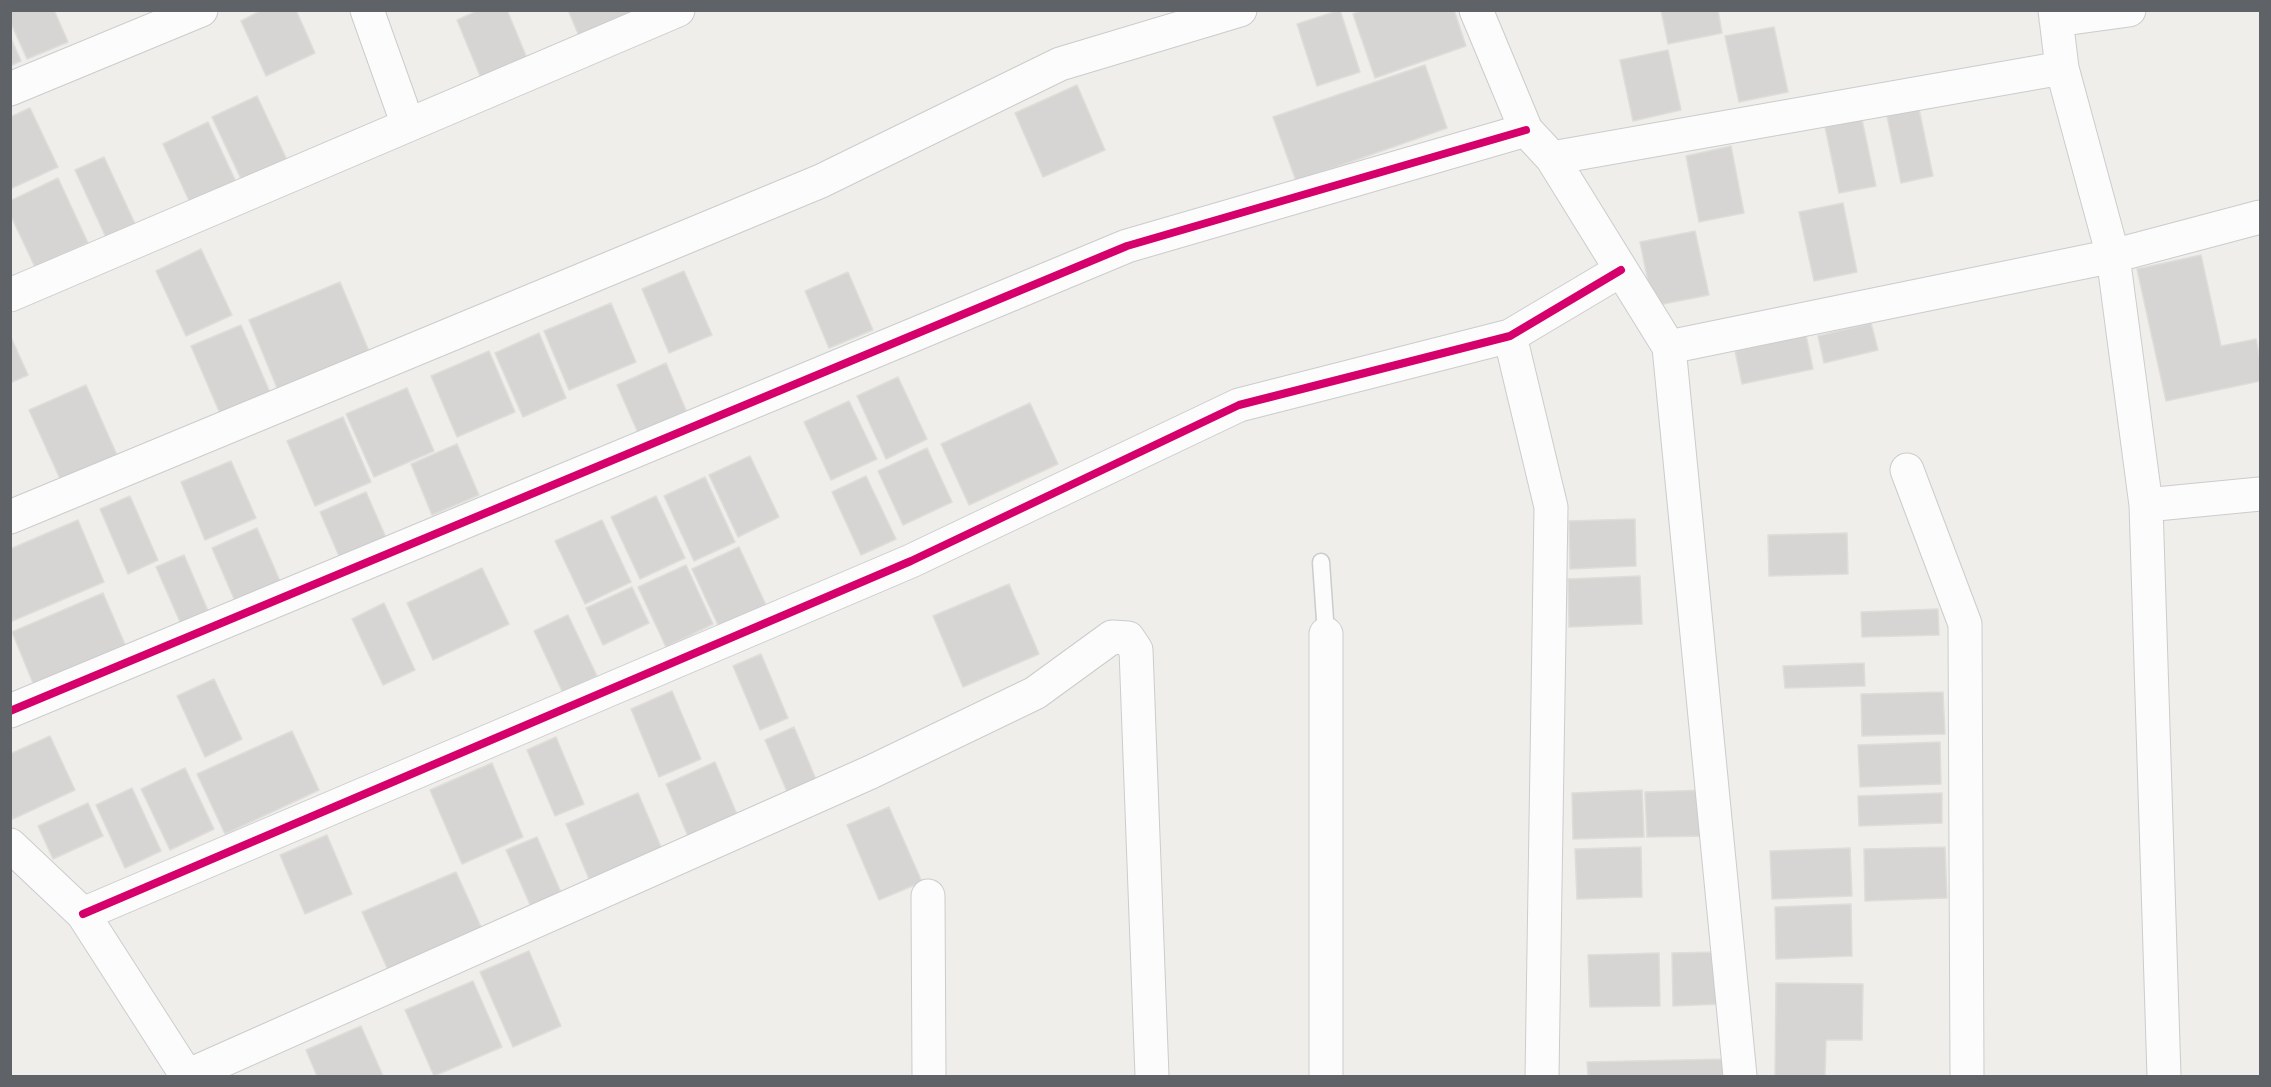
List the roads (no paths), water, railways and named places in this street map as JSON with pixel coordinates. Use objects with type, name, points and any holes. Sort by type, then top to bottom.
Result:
[{"type":"street","points":[[10,89],[201,10]]},
{"type":"street","points":[[367,10],[408,125]]},
{"type":"street","points":[[10,295],[678,10]]},
{"type":"street","points":[[10,517],[821,181],[1060,64],[1240,10]]},
{"type":"street","points":[[1476,10],[1526,130],[1552,158],[1668,347],[1740,1077]]},
{"type":"street","points":[[2129,10],[2056,15],[2062,68],[2113,256],[2146,505],[2164,1077]]},
{"type":"street","points":[[1552,158],[2062,68]]},
{"type":"street","points":[[10,711],[1127,246],[1526,130]]},
{"type":"street","points":[[1668,347],[2113,256],[2260,217]]},
{"type":"street","points":[[83,914],[911,561],[1239,405],[1510,336],[1621,270]]},
{"type":"street","points":[[1510,336],[1551,507],[1542,1077]]},
{"type":"street","points":[[1907,470],[1965,624],[1967,1077]]},
{"type":"street","points":[[2146,505],[2260,494]]},
{"type":"street","points":[[1326,634],[1326,1077]]},
{"type":"street","points":[[10,845],[83,914],[187,1077],[871,772],[1035,693],[1112,637],[1128,638],[1136,650],[1152,1077]]},
{"type":"street","points":[[928,896],[929,1077]]},
{"type":"lane","points":[[1321,562],[1326,634]]}]
